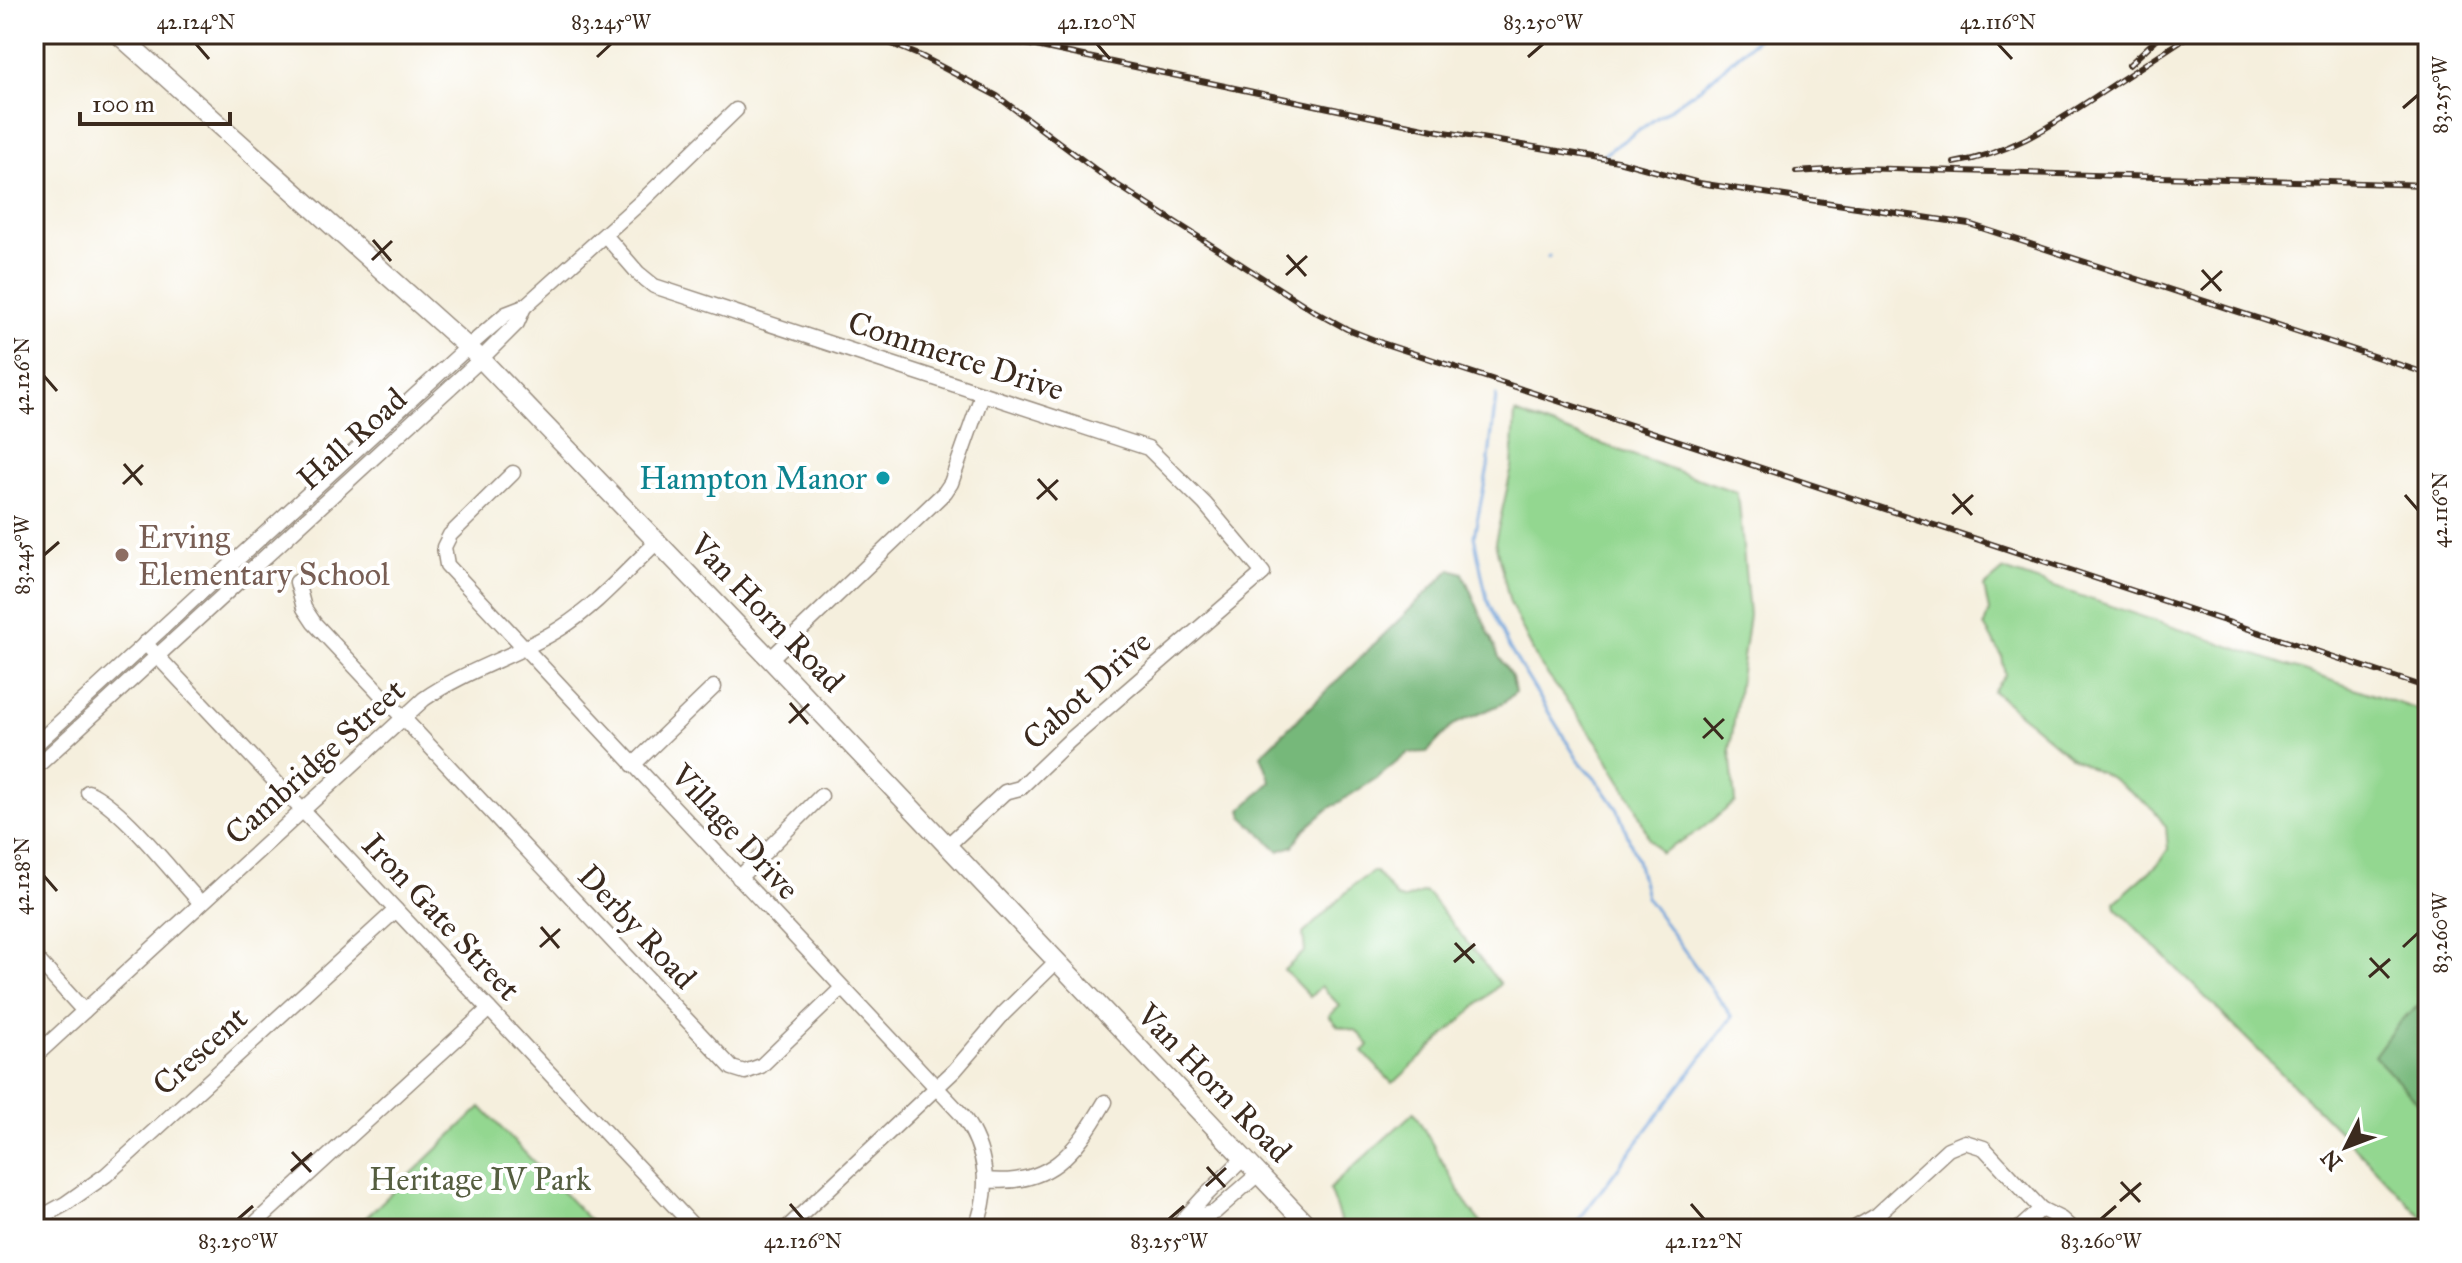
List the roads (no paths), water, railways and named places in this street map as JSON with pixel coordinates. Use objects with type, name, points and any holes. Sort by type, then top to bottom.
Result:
[{"type":"main road","name":"Van Horn Road","points":[[118,34],[474,353],[770,659],[1311,1229]]},
{"type":"street","name":"Hall Road","points":[[34,769],[220,598],[474,353],[506,314],[524,307],[736,110]]},
{"type":"street","name":"Commerce Drive","points":[[605,235],[638,273],[654,286],[1148,448],[1205,504],[1263,573]]},
{"type":"street","name":"Hall Road","points":[[34,746],[208,585],[474,353]]},
{"type":"street","points":[[770,659],[945,492],[954,476],[982,395]]},
{"type":"street","name":"Village Drive","points":[[513,473],[450,535],[444,547],[447,565],[962,1115],[974,1133],[985,1180]]},
{"type":"street","name":"Cambridge Street","points":[[34,1057],[402,719],[444,685],[552,634],[574,620],[657,542]]},
{"type":"street","name":"Cabot Drive","points":[[947,846],[1005,792],[1020,788],[1069,741],[1263,573]]},
{"type":"street","points":[[297,582],[304,608],[314,623],[402,719]]},
{"type":"street","points":[[208,585],[220,598]]},
{"type":"street","name":"Iron Gate Street","points":[[145,643],[696,1229]]},
{"type":"street","points":[[633,765],[714,687]]},
{"type":"street","name":"Derby Road","points":[[402,719],[732,1068],[745,1072],[761,1066],[842,988]]},
{"type":"street","points":[[88,792],[101,798],[120,815],[201,903]]},
{"type":"street","points":[[739,878],[821,796]]},
{"type":"street","name":"Crescent","points":[[34,1221],[106,1175],[396,910]]},
{"type":"street","points":[[34,956],[84,1011]]},
{"type":"street","points":[[786,1229],[967,1058],[1003,1014],[1057,961]]},
{"type":"street","points":[[249,1229],[489,1009]]},
{"type":"street","points":[[975,1229],[982,1209],[985,1180],[1026,1179],[1065,1159],[1085,1136],[1105,1102]]},
{"type":"street","points":[[1853,1229],[1874,1217],[1948,1149],[1965,1142],[1984,1148],[2041,1209],[2061,1219],[2072,1229]]},
{"type":"street","points":[[1180,1225],[1244,1158]]},
{"type":"street","points":[[1180,1225],[1215,1212],[1258,1174]]},
{"type":"street","points":[[2019,1229],[2041,1209]]},
{"type":"waterway","points":[[1603,155],[1703,86],[1762,34]]},
{"type":"waterway","points":[[1496,396],[1488,467],[1474,536],[1487,599],[1508,646],[1578,760],[1618,810],[1637,860],[1646,897],[1732,1017],[1572,1229]]},
{"type":"railway","points":[[868,34],[921,56],[997,96],[1108,179],[1347,329],[2428,688]]},
{"type":"railway","points":[[979,34],[1433,130],[1618,161],[1699,183],[1969,224],[2428,374]]},
{"type":"railway","points":[[2129,65],[2162,34]]},
{"type":"railway","points":[[1954,163],[1994,153],[2030,137],[2191,34]]},
{"type":"railway","points":[[1796,172],[1859,168],[2428,185]]},
{"type":"place","name":"Hampton Manor","points":[[883,478]]},
{"type":"place","name":"Erving Elementary School","points":[[122,555]]},
{"type":"park label","name":"Heritage IV Park","points":[[480,1179]]}]
